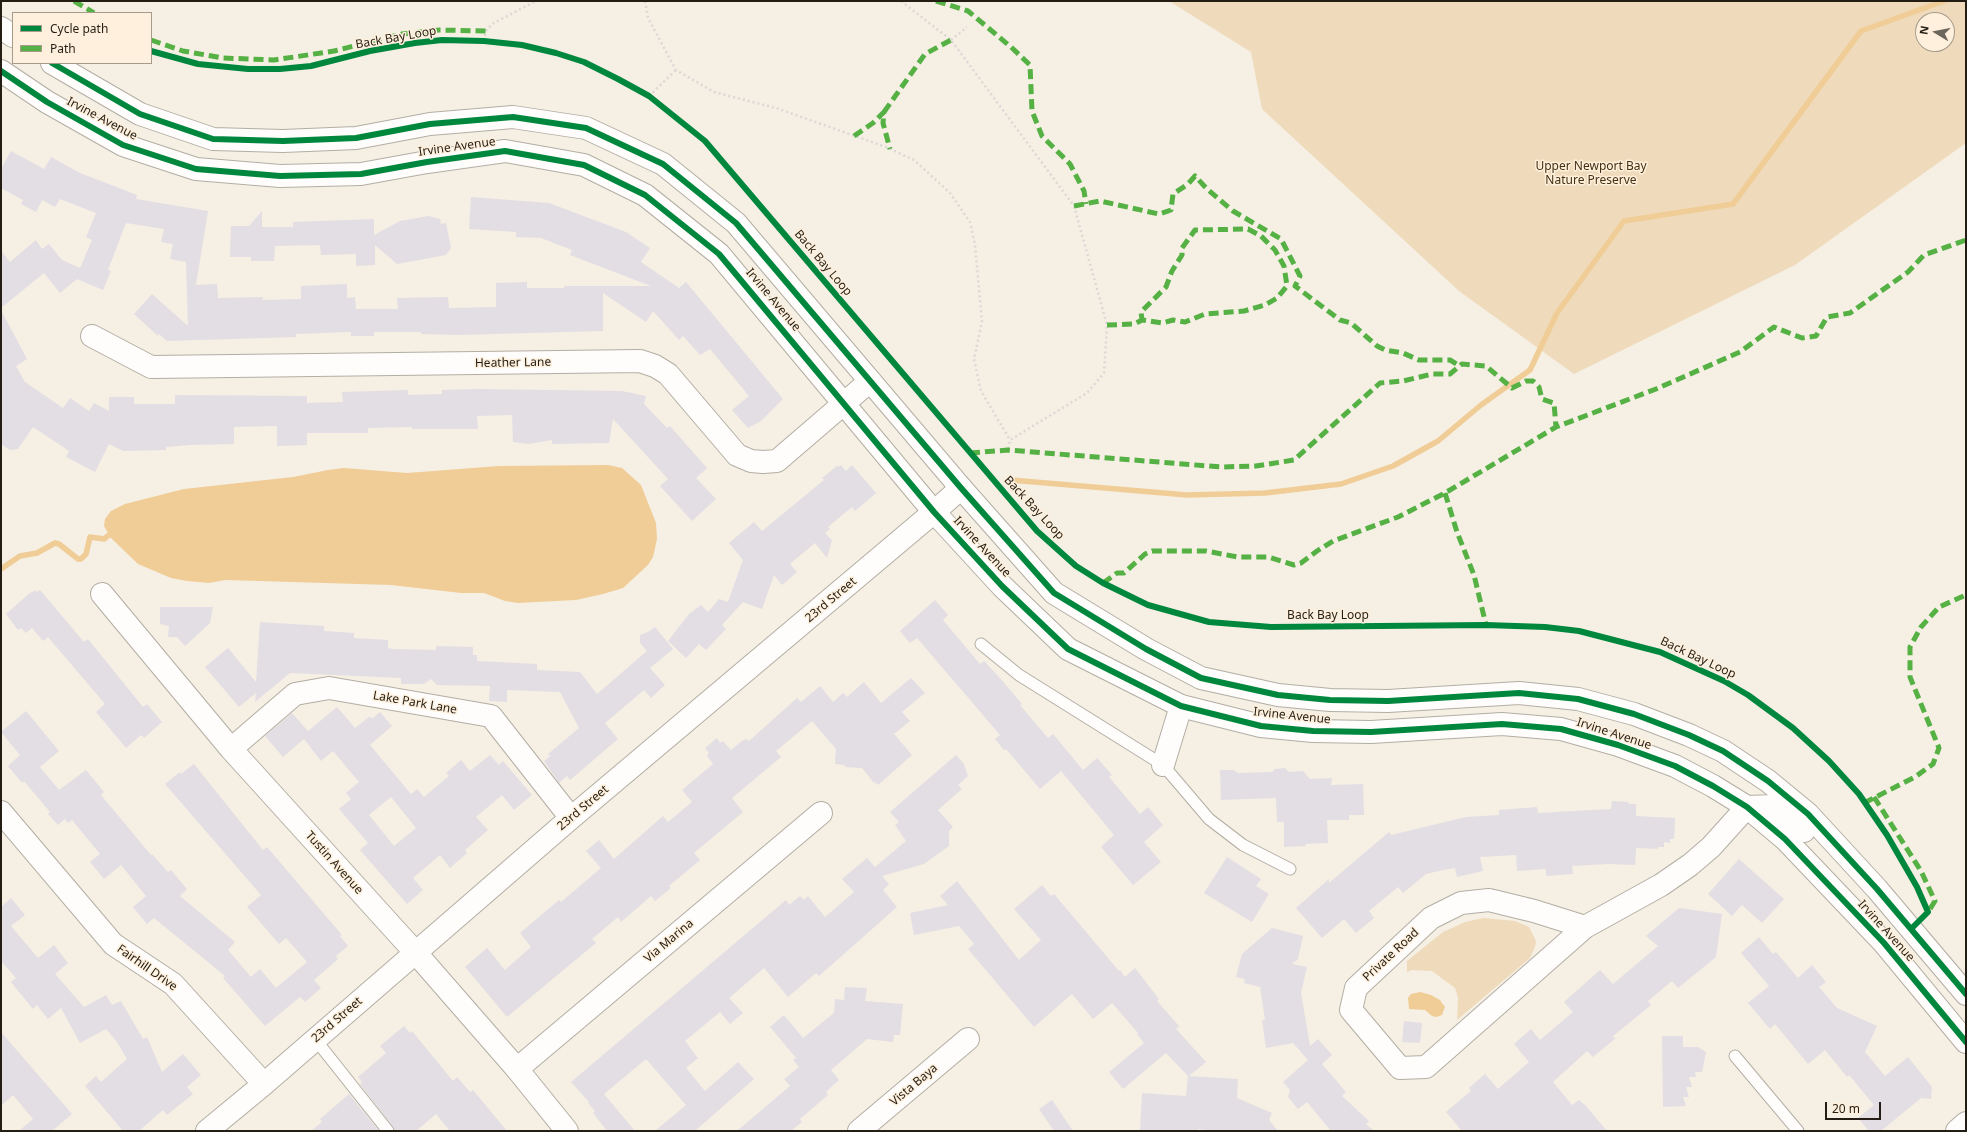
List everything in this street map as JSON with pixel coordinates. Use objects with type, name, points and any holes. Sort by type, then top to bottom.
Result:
[{"type":"street","points":[[1,28],[12,35]]},
{"type":"street","name":"Irvine Avenue","points":[[54,64],[140,114],[213,139],[283,141],[356,138],[430,124],[513,117],[586,128],[662,164],[736,223],[961,488],[1054,593],[1146,649],[1201,678],[1278,695],[1330,700],[1388,701],[1519,693],[1578,699],[1634,714],[1682,732],[1722,751],[1768,781],[1808,814],[1877,889],[1966,994]]},
{"type":"street","name":"Irvine Avenue","points":[[1,70],[47,102],[123,145],[196,169],[280,176],[361,174],[427,162],[505,151],[584,165],[645,195],[719,254],[934,512],[1002,586],[1068,649],[1181,706],[1261,726],[1312,731],[1371,732],[1502,724],[1561,729],[1618,746],[1675,766],[1713,786],[1747,807],[1785,839],[1884,943],[1966,1042]]},
{"type":"street","name":"Heather Lane","points":[[92,336],[151,367],[640,361],[655,366],[668,374],[738,455],[751,461],[763,462],[777,460],[870,381]]},
{"type":"street","name":"23rd Street","points":[[207,1131],[264,1084],[571,818],[961,488]]},
{"type":"street","name":"Tustin Avenue","points":[[102,594],[231,749],[415,952],[517,1069],[567,1131]]},
{"type":"street","name":"Lake Park Lane","points":[[231,749],[295,694],[330,688],[491,716],[571,818]]},
{"type":"street","points":[[1163,765],[1181,706]]},
{"type":"street","points":[[1747,807],[1773,806],[1786,814],[1845,874],[1877,889]]},
{"type":"street","name":"Private Road","points":[[1585,927],[1534,911],[1489,900],[1461,903],[1432,918],[1356,988],[1351,1010],[1400,1068],[1426,1066],[1585,927],[1662,885],[1690,865],[1711,847],[1747,807]]},
{"type":"street","name":"Fairhill Drive","points":[[1,812],[113,944],[173,984],[264,1084]]},
{"type":"street","name":"Via Marina","points":[[517,1069],[821,813]]},
{"type":"street","name":"Vista Baya","points":[[859,1131],[968,1039]]},
{"type":"street","points":[[1957,1131],[1966,1124]]},
{"type":"lane","points":[[981,644],[1019,675],[1163,765],[1209,819],[1243,845],[1290,869]]},
{"type":"lane","points":[[315,1039],[388,1131]]},
{"type":"lane","points":[[1735,1056],[1798,1131]]},
{"type":"path","points":[[491,42],[480,41],[492,24],[536,1]]},
{"type":"path","points":[[645,1],[648,18],[676,70],[714,92],[776,108],[886,147],[914,160],[950,193],[970,222],[975,245],[982,322],[974,359],[981,391],[1010,440],[1008,450]]},
{"type":"path","points":[[901,1],[951,40],[1074,206],[1107,325],[1104,373],[1087,394],[1010,440]]},
{"type":"path","points":[[951,40],[967,27]]},
{"type":"path","points":[[649,96],[676,70]]},
{"type":"path","points":[[643,92],[655,100]]},
{"type":"green space","name":"Upper Newport Bay Nature Preserve","points":[[1169,1],[1966,1],[1966,143],[1795,265],[1574,374],[1459,291],[1262,109],[1251,52]]},
{"type":"green space","points":[[1483,918],[1515,921],[1529,927],[1536,941],[1535,947],[1530,958],[1457,1020],[1458,998],[1455,988],[1432,971],[1412,970],[1407,972],[1407,961],[1443,932],[1465,922]]},
{"type":"shaded area","points":[[608,465],[622,468],[641,485],[656,523],[657,539],[653,557],[648,565],[623,588],[576,600],[518,603],[505,601],[484,593],[461,593],[391,585],[225,580],[209,583],[187,581],[171,578],[138,564],[111,538],[104,526],[105,519],[111,511],[125,504],[184,489],[293,477],[344,468],[407,473],[499,466]]},
{"type":"shaded area","points":[[1420,992],[1431,995],[1440,1000],[1445,1007],[1442,1015],[1436,1017],[1432,1016],[1425,1010],[1409,1009],[1408,998],[1411,994]]},
{"type":"building","points":[[11,151],[44,169],[51,157],[80,173],[137,195],[136,199],[208,211],[196,285],[217,284],[218,298],[263,297],[262,300],[301,299],[301,286],[347,284],[347,298],[355,297],[356,309],[398,309],[397,298],[448,297],[449,308],[496,307],[496,283],[527,282],[527,288],[564,288],[564,286],[651,286],[570,255],[572,250],[541,238],[516,237],[516,232],[469,229],[471,197],[549,203],[626,232],[650,248],[641,262],[679,288],[686,282],[783,399],[761,421],[748,428],[732,410],[749,396],[710,349],[700,355],[683,336],[679,340],[653,311],[646,322],[603,293],[603,331],[458,335],[421,334],[421,332],[374,332],[374,336],[351,336],[351,332],[296,334],[296,337],[167,341],[159,334],[158,336],[134,314],[152,294],[188,326],[186,262],[170,259],[173,244],[161,242],[164,229],[126,223],[108,270],[111,271],[103,290],[77,279],[60,293],[44,273],[1,308],[1,251],[10,262],[36,240],[42,249],[49,244],[62,260],[80,268],[92,240],[86,237],[96,213],[60,199],[55,207],[42,200],[36,212],[21,204],[23,200],[1,188],[1,169]]},
{"type":"building","points":[[262,211],[262,227],[293,227],[293,222],[374,219],[374,235],[400,221],[429,216],[440,219],[441,224],[446,223],[451,248],[446,255],[397,264],[375,245],[375,265],[356,266],[356,254],[321,255],[320,245],[275,246],[274,261],[251,261],[251,257],[230,257],[231,226],[249,226]]},
{"type":"building","points":[[1,310],[27,359],[16,366],[25,382],[63,408],[70,398],[89,411],[94,403],[109,411],[109,397],[134,397],[134,404],[175,404],[175,395],[307,396],[307,403],[343,402],[342,392],[408,390],[408,395],[442,394],[442,390],[477,389],[622,391],[646,396],[644,404],[667,428],[670,426],[707,468],[696,478],[716,499],[692,521],[660,486],[668,479],[613,419],[609,443],[552,444],[552,440],[529,444],[513,442],[512,415],[477,416],[478,429],[412,429],[412,427],[368,428],[368,433],[307,433],[307,445],[277,446],[277,426],[234,427],[234,444],[189,445],[166,447],[166,450],[123,451],[109,444],[95,472],[66,457],[69,451],[33,427],[18,449],[10,450],[1,444]]},
{"type":"building","points":[[841,465],[846,471],[852,465],[876,493],[855,511],[852,507],[828,527],[830,529],[825,533],[832,540],[827,558],[815,543],[790,564],[797,572],[782,585],[774,575],[762,609],[743,602],[722,625],[726,629],[706,650],[699,644],[686,658],[668,641],[689,614],[701,605],[708,612],[719,599],[728,602],[743,560],[729,543],[754,522],[762,531],[824,480],[822,478],[837,466],[838,467]]},
{"type":"building","points":[[35,590],[37,592],[40,590],[84,642],[88,639],[143,707],[147,704],[162,722],[144,738],[141,735],[126,748],[96,712],[105,704],[48,637],[43,641],[32,628],[26,633],[21,628],[18,630],[6,614]]},
{"type":"building","points":[[935,600],[948,615],[943,620],[980,664],[984,661],[999,677],[1048,738],[1053,734],[1083,770],[1097,758],[1112,775],[1109,777],[1140,814],[1148,807],[1163,825],[1144,842],[1161,862],[1133,885],[1101,847],[1114,835],[1061,771],[1040,789],[1006,749],[1004,750],[995,739],[1000,735],[917,638],[910,643],[900,631]]},
{"type":"building","points":[[160,607],[213,607],[210,623],[185,646],[177,637],[168,637],[169,626],[160,624]]},
{"type":"building","points":[[260,622],[324,626],[324,631],[354,633],[354,638],[388,640],[388,648],[393,649],[436,650],[436,646],[473,647],[473,655],[477,655],[477,661],[537,664],[537,670],[580,672],[597,694],[647,651],[640,643],[640,635],[655,627],[673,649],[650,668],[665,685],[651,698],[644,690],[605,723],[618,739],[570,780],[567,776],[559,783],[544,761],[550,756],[548,754],[579,728],[560,692],[507,690],[507,702],[489,701],[490,686],[437,685],[431,679],[424,684],[401,684],[401,678],[290,673],[255,702],[256,693],[239,707],[205,667],[228,648],[256,682]]},
{"type":"building","points":[[911,678],[925,693],[902,712],[910,721],[894,734],[912,755],[878,785],[875,782],[874,783],[862,768],[845,767],[845,765],[835,764],[836,749],[812,721],[776,751],[781,757],[732,798],[743,812],[694,853],[700,860],[669,886],[671,888],[655,901],[651,896],[621,922],[618,917],[592,939],[596,943],[507,1017],[465,967],[487,948],[505,970],[531,947],[520,933],[559,900],[561,902],[601,868],[586,851],[599,840],[614,859],[663,816],[668,822],[692,802],[682,790],[713,764],[707,756],[709,753],[705,748],[717,738],[720,743],[723,741],[731,750],[746,739],[749,741],[797,698],[801,702],[820,686],[833,702],[843,693],[847,697],[864,682],[881,703]]},
{"type":"building","points":[[337,707],[355,728],[369,717],[373,718],[380,712],[392,726],[370,745],[411,794],[417,789],[424,797],[449,776],[446,773],[461,760],[470,771],[490,755],[499,765],[503,761],[532,795],[514,810],[502,795],[476,817],[488,830],[465,850],[467,853],[450,868],[440,855],[413,878],[423,890],[407,904],[360,850],[368,843],[339,809],[351,799],[346,793],[359,782],[333,751],[321,761],[304,739],[283,757],[265,736],[292,713],[308,731]],"holes":[[[391,797],[416,828],[394,846],[369,815]]]},
{"type":"building","points":[[26,711],[59,751],[40,767],[59,790],[86,770],[104,792],[101,795],[151,855],[152,854],[168,872],[171,870],[187,889],[180,896],[235,942],[228,950],[251,977],[260,969],[276,988],[307,962],[286,938],[279,944],[247,907],[261,895],[165,784],[180,772],[181,774],[194,764],[263,850],[267,847],[342,935],[340,936],[348,946],[336,956],[338,959],[314,980],[321,988],[305,1002],[300,997],[265,1026],[223,978],[225,976],[154,918],[147,924],[133,907],[146,896],[121,865],[104,879],[90,862],[100,854],[72,820],[68,823],[65,819],[58,825],[48,814],[50,812],[24,781],[22,783],[8,766],[20,755],[1,732]]},
{"type":"building","points":[[956,755],[964,764],[968,776],[958,785],[962,789],[938,810],[953,827],[949,831],[949,846],[924,864],[882,876],[889,884],[883,890],[897,907],[819,976],[816,973],[788,997],[764,968],[729,998],[743,1013],[730,1024],[720,1012],[685,1041],[698,1058],[686,1068],[705,1091],[738,1062],[754,1079],[695,1131],[655,1131],[686,1105],[646,1059],[604,1094],[635,1131],[607,1131],[593,1113],[595,1111],[588,1103],[589,1102],[571,1082],[786,900],[789,905],[800,896],[804,900],[808,896],[825,917],[854,892],[842,879],[867,858],[875,867],[906,841],[895,825],[899,822],[890,812]]},
{"type":"building","points":[[1285,768],[1289,772],[1303,771],[1310,779],[1332,778],[1331,785],[1363,784],[1364,815],[1349,815],[1349,820],[1327,820],[1328,843],[1284,847],[1284,822],[1277,822],[1276,798],[1221,800],[1220,770],[1234,770],[1238,773],[1272,772],[1275,769]]},
{"type":"building","points":[[1612,801],[1636,804],[1636,816],[1675,818],[1674,839],[1670,839],[1670,843],[1664,842],[1664,847],[1658,847],[1658,849],[1636,848],[1635,865],[1609,864],[1572,866],[1573,874],[1546,876],[1546,869],[1517,871],[1516,855],[1480,857],[1483,871],[1457,877],[1455,868],[1443,870],[1426,874],[1403,893],[1398,887],[1369,911],[1374,918],[1356,933],[1344,919],[1322,938],[1296,908],[1329,879],[1329,883],[1389,832],[1391,835],[1466,817],[1499,815],[1499,810],[1537,807],[1538,813],[1611,809]]},
{"type":"building","points":[[1227,857],[1261,879],[1256,886],[1269,894],[1252,922],[1204,893]]},
{"type":"building","points":[[1739,859],[1784,899],[1762,923],[1742,905],[1732,916],[1708,894]]},
{"type":"building","points":[[957,881],[1019,960],[1041,940],[1014,909],[1042,885],[1051,896],[1054,894],[1125,977],[1135,968],[1159,999],[1157,1001],[1179,1026],[1176,1029],[1206,1062],[1189,1076],[1238,1079],[1237,1098],[1272,1113],[1269,1120],[1278,1131],[1214,1131],[1198,1129],[1196,1131],[1140,1131],[1142,1093],[1186,1096],[1188,1076],[1166,1053],[1123,1089],[1109,1072],[1144,1043],[1137,1034],[1138,1033],[1112,1003],[1093,1019],[1072,994],[1034,1027],[968,949],[974,944],[959,926],[914,935],[910,913],[948,905],[940,896]]},
{"type":"building","points":[[11,898],[25,915],[11,926],[38,958],[54,945],[68,963],[55,974],[84,1007],[106,995],[112,1005],[121,1001],[143,1039],[147,1037],[162,1072],[183,1054],[201,1075],[187,1087],[193,1094],[167,1115],[163,1110],[139,1131],[123,1131],[85,1086],[96,1076],[101,1082],[127,1059],[117,1042],[106,1029],[80,1043],[61,1008],[48,1019],[37,1005],[33,1009],[11,982],[16,978],[1,961],[1,907]]},
{"type":"building","points":[[1679,908],[1722,914],[1716,957],[1678,988],[1672,981],[1648,1001],[1651,1005],[1612,1037],[1616,1038],[1593,1057],[1587,1051],[1553,1082],[1572,1105],[1579,1100],[1586,1106],[1607,1131],[1462,1131],[1446,1112],[1471,1091],[1469,1088],[1485,1074],[1498,1089],[1529,1062],[1514,1044],[1531,1029],[1540,1040],[1573,1012],[1564,1002],[1600,970],[1613,984],[1658,946],[1646,936]]},
{"type":"building","points":[[1272,928],[1303,936],[1298,959],[1292,964],[1307,967],[1301,993],[1310,1046],[1318,1039],[1332,1055],[1322,1064],[1346,1092],[1342,1096],[1369,1121],[1366,1124],[1374,1131],[1331,1131],[1307,1102],[1298,1109],[1288,1097],[1290,1090],[1283,1082],[1308,1060],[1293,1043],[1266,1048],[1262,1020],[1265,1020],[1260,987],[1244,983],[1245,979],[1236,977],[1242,954]]},
{"type":"building","points":[[1759,937],[1773,954],[1776,952],[1798,978],[1812,965],[1826,982],[1819,987],[1837,1008],[1877,1026],[1865,1052],[1885,1076],[1908,1057],[1932,1087],[1931,1099],[1921,1098],[1881,1131],[1869,1131],[1858,1118],[1874,1105],[1849,1075],[1847,1077],[1825,1050],[1808,1064],[1775,1024],[1770,1029],[1748,1003],[1769,986],[1741,953]]},
{"type":"building","points":[[845,987],[867,988],[865,1001],[903,1004],[900,1035],[894,1035],[893,1042],[867,1039],[831,1070],[839,1080],[826,1092],[828,1095],[800,1119],[802,1122],[791,1131],[737,1131],[790,1086],[784,1079],[799,1067],[793,1060],[796,1058],[770,1027],[784,1015],[803,1038],[834,1013],[835,999],[844,1000]]},
{"type":"building","points":[[1404,1021],[1422,1023],[1420,1043],[1402,1042]]},
{"type":"building","points":[[404,1026],[410,1033],[412,1031],[453,1081],[457,1077],[470,1092],[473,1090],[507,1131],[450,1131],[436,1114],[416,1131],[395,1131],[360,1084],[362,1082],[358,1077],[386,1053],[380,1046]]},
{"type":"building","points":[[1,1032],[72,1114],[52,1131],[19,1131],[33,1119],[13,1095],[1,1106]]},
{"type":"building","points":[[1662,1036],[1683,1036],[1683,1047],[1698,1047],[1706,1052],[1702,1072],[1695,1072],[1696,1077],[1689,1077],[1692,1087],[1686,1087],[1689,1097],[1683,1097],[1686,1106],[1663,1107]]},
{"type":"building","points":[[349,1094],[379,1131],[311,1131],[322,1122],[320,1119]]},
{"type":"building","points":[[1052,1100],[1073,1131],[1054,1131],[1039,1109]]},
{"type":"waterway","points":[[1011,480],[1187,495],[1265,493],[1341,484],[1393,466],[1438,441],[1481,405],[1530,370],[1557,313],[1624,221],[1733,204],[1861,31],[1944,1]]},
{"type":"waterway","points":[[1,569],[20,556],[37,553],[55,543],[59,544],[78,559],[81,559],[86,554],[90,537],[104,539],[109,535]]},
{"type":"marked path","points":[[74,1],[92,12]]},
{"type":"marked path","points":[[936,1],[968,11],[1030,65],[1032,111],[1042,136],[1070,164],[1084,191],[1086,204]]},
{"type":"marked path","points":[[152,40],[183,51],[223,58],[274,60],[334,51],[402,34],[439,30],[486,31]]},
{"type":"marked path","points":[[884,112],[925,54],[951,40]]},
{"type":"marked path","points":[[854,136],[873,123],[884,112],[883,123],[890,149]]},
{"type":"marked path","points":[[1074,206],[1100,201],[1159,214],[1171,210],[1173,194],[1188,184],[1195,176],[1207,189],[1233,211],[1281,239],[1300,276],[1295,286],[1340,320],[1351,323],[1377,346],[1385,350],[1403,353],[1419,360],[1450,360],[1460,366]]},
{"type":"marked path","points":[[1107,325],[1134,324],[1142,320],[1163,323],[1173,320],[1185,322],[1205,314],[1244,311],[1265,305],[1277,298],[1287,286],[1284,266],[1275,250],[1261,236],[1248,229],[1195,230],[1182,248],[1182,255],[1172,271],[1166,287],[1141,312],[1142,320]]},
{"type":"marked path","points":[[1103,583],[1117,573],[1124,573],[1145,554],[1152,551],[1206,551],[1238,557],[1268,557],[1294,565],[1301,563],[1333,541],[1398,517],[1445,493],[1556,427],[1656,389],[1740,352],[1774,327],[1802,338],[1816,336],[1827,317],[1850,313],[1908,272],[1924,255],[1966,240]]},
{"type":"marked path","points":[[970,453],[1008,450],[1221,467],[1256,466],[1294,460],[1380,383],[1403,381],[1432,374],[1450,374],[1462,364],[1486,366],[1512,388],[1526,381],[1533,381],[1539,387],[1542,399],[1554,403],[1556,427]]},
{"type":"marked path","points":[[1445,493],[1457,532],[1474,575],[1486,625]]},
{"type":"marked path","points":[[1864,803],[1915,777],[1933,764],[1939,748],[1910,677],[1910,647],[1921,627],[1939,607],[1966,595]]},
{"type":"marked path","points":[[1874,797],[1921,871],[1935,901],[1928,912]]},
{"type":"cycle path","name":"Back Bay Loop","points":[[152,51],[198,64],[248,69],[280,69],[311,66],[370,51],[415,43],[442,40],[484,41],[522,45],[556,53],[584,62],[649,96],[705,141],[1037,531],[1076,566],[1103,583],[1148,605],[1209,622],[1271,627],[1486,625],[1545,627],[1579,631],[1660,652],[1724,681],[1748,695],[1793,728],[1829,761],[1859,794],[1887,835],[1917,887],[1928,912],[1912,928]]},
{"type":"cycle path","points":[[54,64],[140,114],[213,139],[283,141],[356,138],[430,124],[513,117],[586,128],[663,164],[736,223],[961,488],[1054,593],[1146,649],[1201,678],[1278,695],[1330,700],[1388,701],[1519,693],[1578,699],[1634,714],[1689,735],[1723,751],[1768,781],[1808,814],[1877,889],[1966,994]]},
{"type":"cycle path","points":[[1,71],[47,102],[123,145],[196,169],[280,176],[361,174],[427,162],[505,151],[584,165],[645,195],[719,254],[934,512],[1002,586],[1068,649],[1181,706],[1261,726],[1313,731],[1371,732],[1502,724],[1561,729],[1618,745],[1675,766],[1713,786],[1747,807],[1785,839],[1884,943],[1966,1042]]}]
